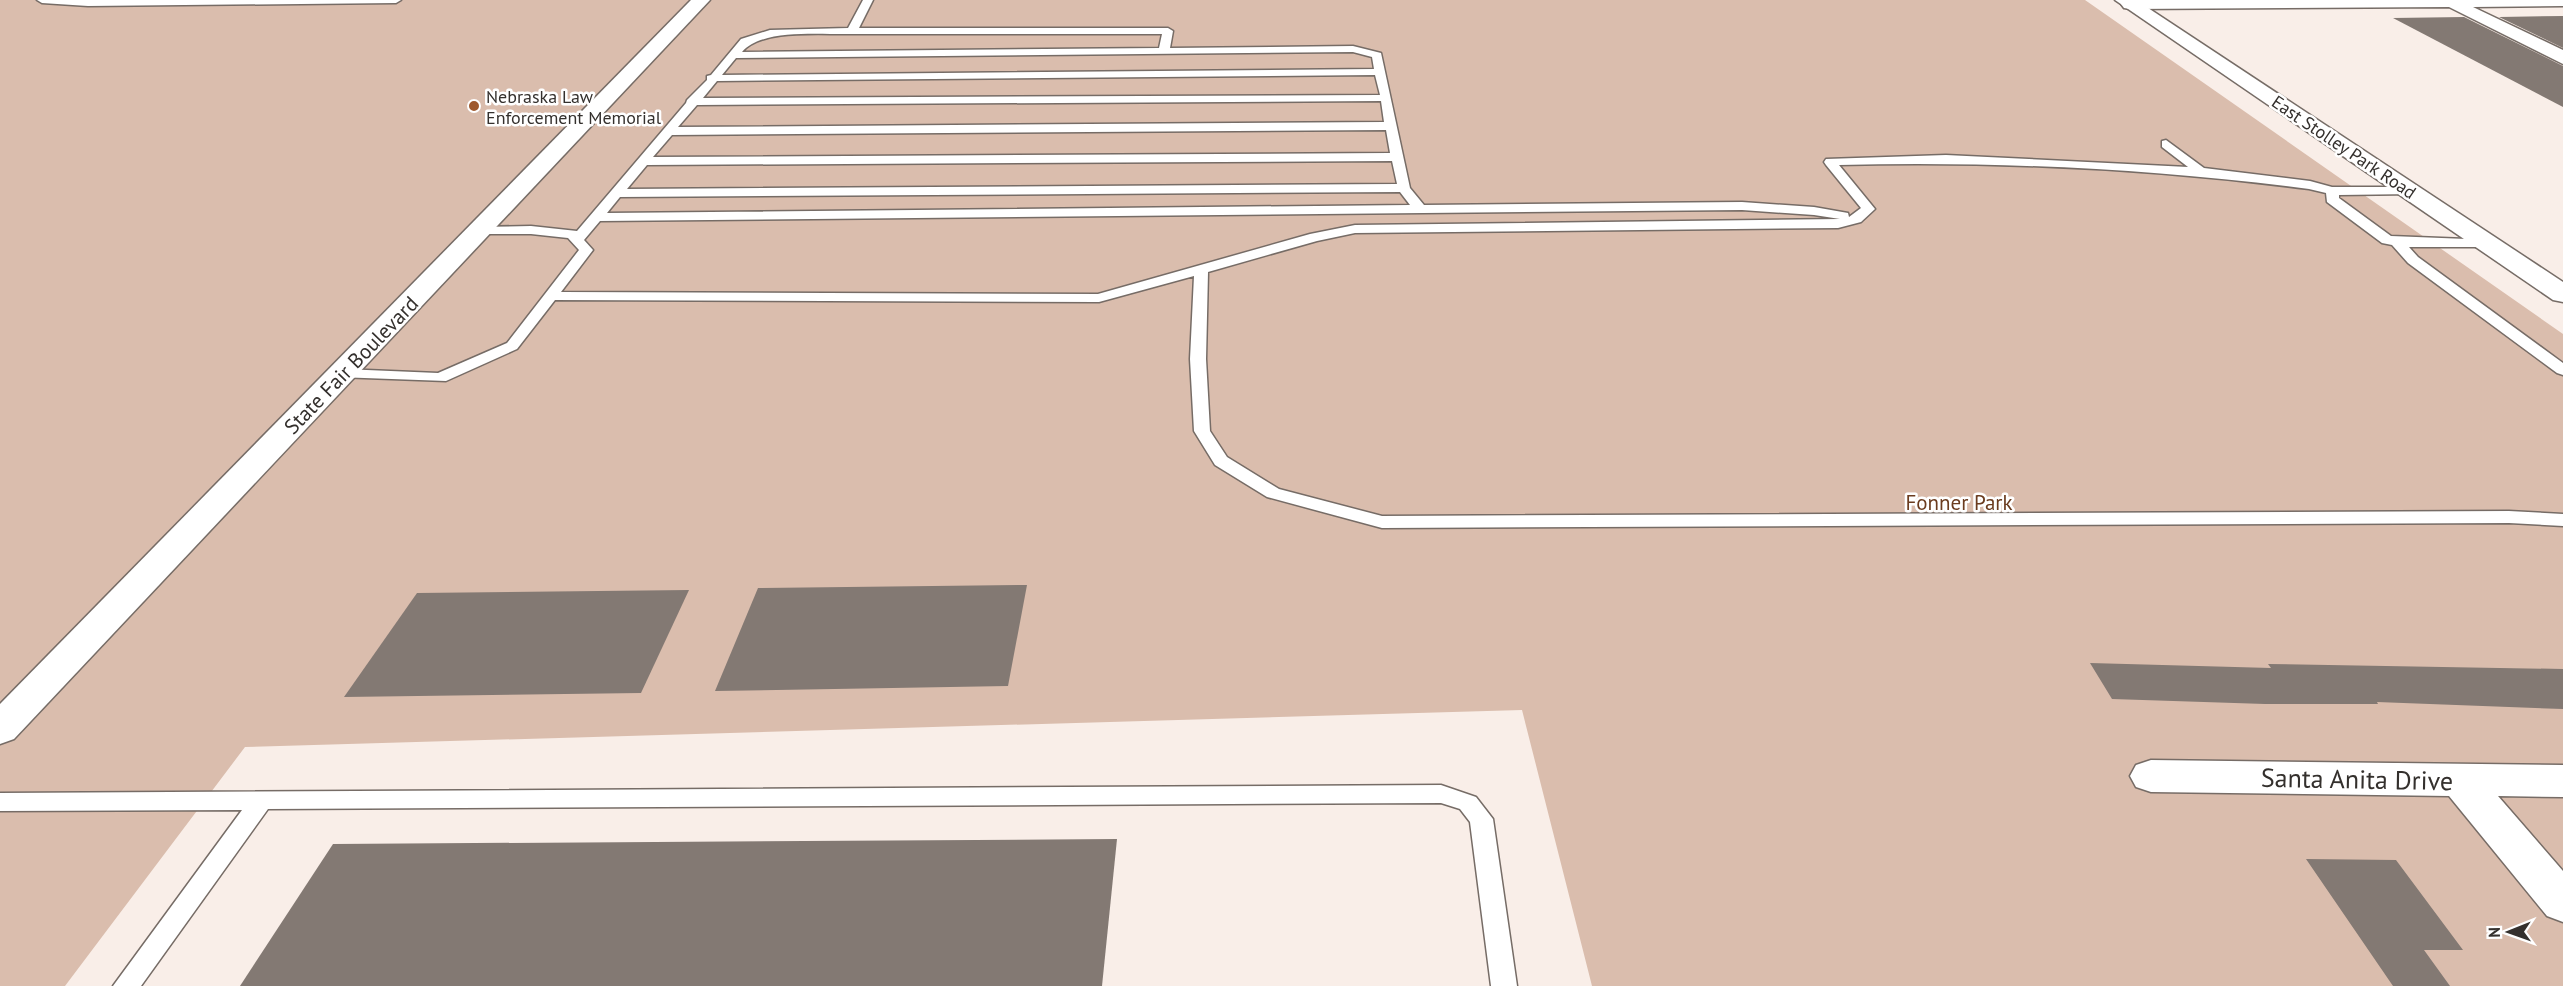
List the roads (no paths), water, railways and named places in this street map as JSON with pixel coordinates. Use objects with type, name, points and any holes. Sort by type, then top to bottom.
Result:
[{"type":"street","name":"State Fair Boulevard","points":[[0,729],[701,0]]},
{"type":"street","points":[[2447,1],[2563,58]]},
{"type":"street","points":[[2127,2],[2563,2]]},
{"type":"street","name":"East Stolley Park Road","points":[[2127,2],[2563,294]]},
{"type":"street","name":"Santa Anita Drive","points":[[2151,776],[2563,781]]},
{"type":"street","points":[[2460,780],[2563,903]]},
{"type":"lane","points":[[42,0],[88,3],[396,0]]},
{"type":"lane","points":[[852,31],[868,0]]},
{"type":"lane","points":[[577,240],[711,78],[745,41],[770,33],[852,31],[1168,31],[1164,51]]},
{"type":"lane","points":[[732,55],[1353,50],[1377,55],[1404,188],[1420,209]]},
{"type":"lane","points":[[711,78],[1380,72]]},
{"type":"lane","points":[[691,102],[1386,98]]},
{"type":"lane","points":[[668,131],[1391,126]]},
{"type":"lane","points":[[2166,144],[2200,171]]},
{"type":"lane","points":[[643,161],[1397,157]]},
{"type":"lane","points":[[551,296],[1099,298],[1315,237],[1355,229],[1838,224],[1856,219],[1868,209],[1830,162],[1946,159],[2200,171],[2310,185],[2332,191],[2410,192]]},
{"type":"lane","points":[[616,194],[1404,188]]},
{"type":"lane","points":[[2332,191],[2332,199],[2387,240],[2409,243],[2487,243]]},
{"type":"lane","points":[[597,217],[1742,206],[1814,211],[1856,219]]},
{"type":"lane","points":[[343,374],[440,378],[512,346],[586,250],[572,234],[531,230],[480,230]]},
{"type":"lane","points":[[2396,241],[2413,260],[2563,370]]},
{"type":"lane","points":[[1201,269],[1198,359],[1202,431],[1221,461],[1273,493],[1382,522],[2486,517],[2563,520]]},
{"type":"lane","points":[[0,802],[1441,794],[1468,803],[1481,819],[1504,986]]},
{"type":"lane","points":[[126,986],[262,800]]},
{"type":"place","name":"Nebraska Law Enforcement Memorial","points":[[474,106]]},
{"type":"park label","name":"Fonner Park","points":[[1959,502]]}]
